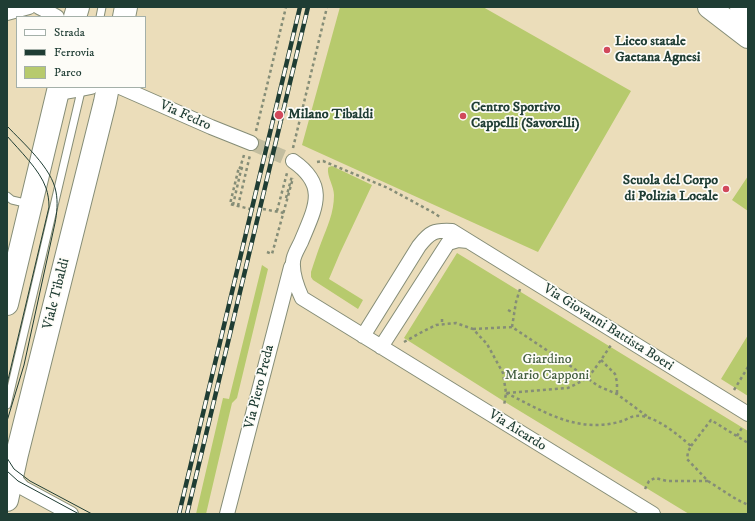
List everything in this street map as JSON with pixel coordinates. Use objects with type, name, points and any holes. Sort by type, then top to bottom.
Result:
[{"type":"main road","points":[[709,7],[748,37]]},
{"type":"main road","points":[[741,7],[748,13]]},
{"type":"main road","name":"Viale Tibaldi","points":[[7,500],[10,475],[108,88]]},
{"type":"main road","points":[[7,304],[17,251],[31,204],[58,90]]},
{"type":"street","points":[[7,13],[29,7]]},
{"type":"street","points":[[38,7],[43,8],[55,16]]},
{"type":"street","points":[[58,90],[85,88]]},
{"type":"street","name":"Via Fedro","points":[[122,88],[251,145]]},
{"type":"street","name":"Via Piero Preda","points":[[227,514],[293,261],[315,206],[316,189],[312,179],[306,171],[291,159]]},
{"type":"street","name":"Via Giovanni Battista Boeri","points":[[363,336],[419,246],[427,236],[440,230],[452,231],[745,420]]},
{"type":"street","points":[[381,347],[448,243],[458,240],[468,241]]},
{"type":"street","points":[[278,317],[284,307],[289,303],[302,298],[294,274],[293,261]]},
{"type":"street","name":"Via Aicardo","points":[[302,298],[653,514]]},
{"type":"street","points":[[10,475],[23,488],[71,514]]},
{"type":"lane","name":"Viale Tibaldi","points":[[7,405],[85,88]]},
{"type":"lane","points":[[7,196],[12,200],[31,204]]},
{"type":"path","points":[[238,206],[251,145],[286,7]]},
{"type":"path","points":[[278,211],[327,7]]},
{"type":"path","points":[[250,209],[230,204],[239,167],[240,168],[251,145]]},
{"type":"path","points":[[317,162],[322,161],[388,188],[440,217]]},
{"type":"path","points":[[275,254],[267,252],[272,254],[274,247],[282,220],[283,208],[292,180],[283,212]]},
{"type":"path","points":[[263,209],[283,212]]},
{"type":"path","points":[[512,327],[516,302],[520,289]]},
{"type":"path","points":[[508,310],[514,313]]},
{"type":"path","points":[[442,319],[442,324]]},
{"type":"path","points":[[404,342],[431,327],[442,324],[456,324],[473,329],[512,327],[598,386],[617,394],[649,417],[676,433],[691,446]]},
{"type":"path","points":[[473,329],[487,344],[503,373],[506,393],[504,406]]},
{"type":"path","points":[[506,393],[568,388],[588,378],[611,345]]},
{"type":"path","points":[[601,360],[615,374],[617,394]]},
{"type":"path","points":[[734,390],[748,367]]},
{"type":"path","points":[[506,393],[552,416],[583,424],[605,425],[635,416],[649,417]]},
{"type":"path","points":[[748,443],[711,420],[691,446],[687,459],[708,481],[748,505]]},
{"type":"path","points":[[737,436],[745,420]]},
{"type":"path","points":[[645,489],[649,481],[654,478],[667,481],[708,481]]},
{"type":"green space","name":"Centro Sportivo Cappelli (Savorelli)","points":[[340,7],[483,7],[631,91],[538,252],[302,145]]},
{"type":"green space","points":[[332,166],[372,185],[329,279],[363,300],[358,309],[313,280],[311,277],[311,272],[318,250],[330,220],[333,208],[334,192],[328,171],[328,168]]},
{"type":"green space","points":[[748,176],[748,211],[732,200]]},
{"type":"green space","name":"Giardino Mario Capponi","points":[[457,253],[748,431],[748,514],[689,514],[505,402],[404,338]]},
{"type":"green space","points":[[262,265],[268,269],[237,398],[232,403],[206,514],[196,514],[223,398],[229,399]]},
{"type":"green space","points":[[748,335],[748,396],[721,379]]},
{"type":"tunnel","points":[[251,143],[293,161]]},
{"type":"tram line","points":[[7,126],[36,156],[49,174],[56,192],[57,204],[55,223],[24,365],[7,421]]},
{"type":"tram line","points":[[7,136],[29,160],[39,174],[47,190],[49,199],[49,207],[7,384]]},
{"type":"tram line","points":[[7,458],[14,469],[30,481],[92,514]]},
{"type":"tram line","points":[[7,471],[18,481],[79,514]]},
{"type":"railway","points":[[179,514],[300,7]]},
{"type":"railway","points":[[187,514],[308,7]]},
{"type":"place","name":"Liceo statale Gaetana Agnesi","points":[[607,50]]},
{"type":"place","name":"Milano Tibaldi","points":[[279,115]]},
{"type":"place","name":"Centro Sportivo Cappelli (Savorelli)","points":[[463,116]]},
{"type":"place","name":"Scuola del Corpo di Polizia Locale","points":[[726,189]]}]
